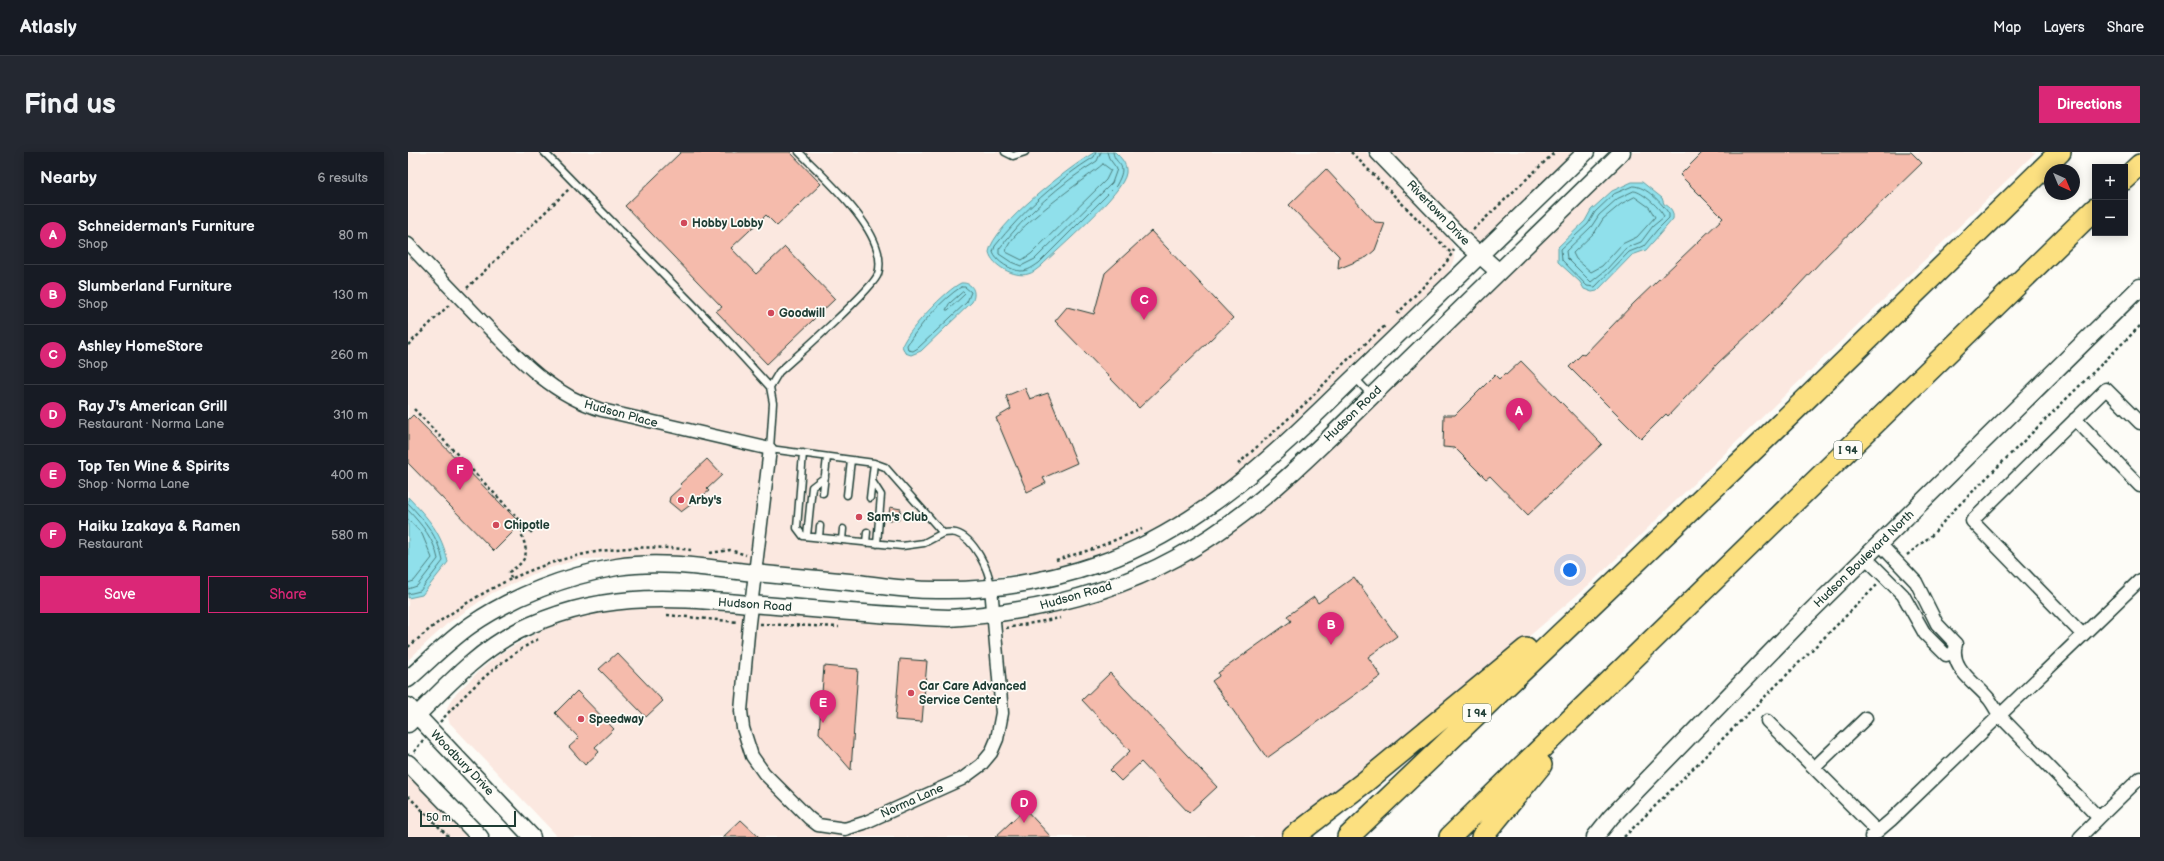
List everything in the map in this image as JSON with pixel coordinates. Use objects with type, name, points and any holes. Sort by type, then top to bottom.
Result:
[{"type":"highway","name":"I 94","points":[[1348,837],[1606,591],[2060,152]]},
{"type":"highway","points":[[2128,176],[2140,165]]},
{"type":"highway","name":"I 94","points":[[1450,837],[2092,212]]},
{"type":"highway","points":[[1294,837],[1372,776],[1530,646],[1606,591]]},
{"type":"highway","points":[[1482,837],[1602,690]]},
{"type":"street","name":"Rivertown Drive","points":[[1378,152],[1480,255],[1499,272]]},
{"type":"street","name":"Hudson Road","points":[[408,679],[450,641],[501,607],[534,592],[576,577],[619,567],[658,565],[755,573],[910,590],[948,590],[991,587],[1029,582],[1102,562],[1163,535],[1195,517],[1240,484],[1354,377],[1586,152]]},
{"type":"street","name":"Hudson Road","points":[[411,715],[481,656],[517,632],[548,617],[599,603],[652,598],[949,618],[993,615],[1035,608],[1104,589],[1143,574],[1177,558],[1254,506],[1372,396],[1622,152]]},
{"type":"street","name":"Hudson Place","points":[[408,244],[532,372],[563,394],[581,404],[646,421],[770,449]]},
{"type":"street","name":"Hudson Boulevard North","points":[[1595,837],[1635,792],[1808,614],[2140,287]]},
{"type":"street","points":[[2083,635],[1972,521],[2106,389],[2140,423]]},
{"type":"street","points":[[2075,419],[2140,486]]},
{"type":"street","points":[[755,573],[770,449]]},
{"type":"street","points":[[1880,544],[1916,582],[1937,624],[1956,644],[1954,653],[1958,666],[1990,700],[1999,715],[2099,818]]},
{"type":"street","points":[[1866,558],[1903,595],[1925,634],[1946,655],[1954,653]]},
{"type":"street","name":"Norma Lane","points":[[755,573],[742,711],[746,743],[752,756],[764,773],[809,818],[818,825],[845,829],[864,823],[962,779],[981,765],[991,753],[997,739],[1002,713],[991,587]]},
{"type":"street","points":[[1767,721],[1814,768],[1874,834],[1891,820],[2140,580]]},
{"type":"street","name":"Woodbury Drive","points":[[411,715],[532,837]]},
{"type":"street","points":[[1814,768],[1866,718]]},
{"type":"street","points":[[408,763],[480,837]]},
{"type":"street","points":[[2080,837],[2140,778]]},
{"type":"lane","points":[[544,152],[720,332],[770,387],[773,403],[770,449],[874,463],[885,467],[892,472],[943,534]]},
{"type":"lane","points":[[770,387],[779,372],[856,300],[878,276],[881,257],[862,218],[799,152]]},
{"type":"lane","points":[[1006,152],[1013,156],[1025,152]]},
{"type":"lane","points":[[1354,377],[1372,396]]},
{"type":"lane","points":[[803,453],[797,528],[803,536],[902,546],[924,542],[943,534],[955,533],[963,537],[980,555],[990,575],[991,587]]},
{"type":"lane","points":[[823,493],[827,457]]},
{"type":"lane","points":[[847,496],[851,460]]},
{"type":"lane","points":[[870,498],[874,463]]},
{"type":"lane","points":[[807,536],[812,487],[825,477]]},
{"type":"lane","points":[[872,481],[881,495],[877,544]]},
{"type":"lane","points":[[819,537],[820,526]]},
{"type":"lane","points":[[842,540],[843,529]]},
{"type":"lane","points":[[866,543],[867,532]]},
{"type":"lane","points":[[1925,634],[1937,624]]},
{"type":"path","points":[[1237,464],[1309,400],[1342,365],[1392,319],[1446,263],[1451,253],[1351,152]]},
{"type":"path","points":[[1479,223],[1555,152]]},
{"type":"path","points":[[408,344],[574,184]]},
{"type":"path","points":[[1905,557],[1936,531],[1954,510],[2140,326]]},
{"type":"path","points":[[414,409],[534,535]]},
{"type":"path","points":[[1054,561],[1093,549],[1145,527]]},
{"type":"path","points":[[511,578],[509,572],[525,559],[527,554],[521,533],[526,528]]},
{"type":"path","points":[[1624,837],[1876,586]]},
{"type":"path","points":[[663,614],[720,620]]},
{"type":"path","points":[[448,712],[501,662],[519,649],[546,635]]},
{"type":"path","points":[[408,796],[449,837]]},
{"type":"shaded area","points":[[408,152],[1366,152],[1450,240],[1454,248],[1454,259],[1448,273],[1259,456],[1228,483],[1177,518],[1110,550],[1047,570],[955,582],[893,580],[677,557],[580,559],[540,571],[492,593],[447,624],[408,660]]},
{"type":"shaded area","points":[[1378,152],[1586,152],[1480,255]]},
{"type":"shaded area","points":[[1633,152],[2036,152],[1591,583],[1504,658],[1286,837],[558,837],[449,722],[447,708],[452,698],[478,672],[501,653],[544,629],[599,611],[631,607],[665,607],[912,625],[957,626],[1013,621],[1061,610],[1101,599],[1153,579],[1182,564],[1227,536],[1277,497]]},
{"type":"shaded area","points":[[408,763],[480,837],[408,837]]},
{"type":"water","points":[[1095,152],[1115,152],[1125,164],[1126,173],[1114,194],[1089,221],[1033,272],[1023,275],[1017,274],[1005,270],[999,266],[991,257],[989,252],[994,241],[1004,227],[1034,197]]},
{"type":"water","points":[[1632,182],[1642,182],[1662,198],[1664,204],[1672,210],[1673,219],[1646,250],[1632,255],[1597,291],[1592,292],[1584,289],[1580,282],[1558,262],[1558,247],[1585,221],[1591,210],[1612,191]]},
{"type":"water","points":[[961,283],[968,284],[973,289],[974,295],[972,302],[921,351],[911,355],[905,353],[902,346],[919,321],[937,302],[954,287]]},
{"type":"water","points":[[408,497],[422,512],[438,534],[448,562],[422,595],[408,598]]},
{"type":"building","points":[[681,152],[790,152],[821,184],[777,226],[766,215],[731,248],[756,274],[785,247],[835,299],[767,364],[716,311],[722,307],[625,206]]},
{"type":"building","points":[[1703,152],[1911,152],[1922,163],[1826,256],[1784,301],[1718,363],[1668,416],[1666,414],[1641,439],[1569,367],[1582,354],[1584,355],[1634,303],[1723,218],[1680,175]]},
{"type":"building","points":[[1326,169],[1375,222],[1385,223],[1375,250],[1367,257],[1338,269],[1339,256],[1289,205]]},
{"type":"building","points":[[1151,231],[1233,318],[1139,408],[1055,321],[1067,307],[1094,314],[1105,273]]},
{"type":"building","points":[[1521,361],[1602,444],[1528,515],[1490,476],[1486,479],[1455,448],[1443,447],[1444,415],[1455,415],[1495,375],[1499,379],[1505,373],[1506,375]]},
{"type":"building","points":[[1025,388],[1030,399],[1048,393],[1077,463],[1043,478],[1046,483],[1027,492],[996,418],[1011,409],[1006,396]]},
{"type":"building","points":[[413,415],[521,524],[494,551],[408,463],[408,420]]},
{"type":"building","points":[[707,459],[722,475],[707,489],[709,491],[681,512],[669,502],[670,497],[682,486],[680,484]]},
{"type":"building","points":[[890,507],[901,509],[899,520],[888,520]]},
{"type":"building","points":[[1354,577],[1397,636],[1368,657],[1381,676],[1267,758],[1212,681],[1219,676],[1218,673],[1291,621],[1287,616],[1314,597],[1318,603]]},
{"type":"building","points":[[617,653],[663,701],[646,717],[599,669]]},
{"type":"building","points":[[900,659],[927,661],[922,722],[895,720]]},
{"type":"building","points":[[824,666],[858,669],[851,770],[819,733]]},
{"type":"building","points":[[1110,673],[1217,787],[1189,813],[1141,762],[1121,781],[1110,770],[1130,751],[1082,700]]},
{"type":"building","points":[[577,691],[614,729],[595,747],[599,752],[585,765],[569,747],[579,738],[555,713]]},
{"type":"building","points":[[1025,809],[1051,837],[995,837]]},
{"type":"building","points":[[741,820],[759,837],[723,837]]},
{"type":"place","name":"Hobby Lobby","points":[[684,223]]},
{"type":"place","name":"Goodwill","points":[[771,313]]},
{"type":"place","name":"Ashley HomeStore","points":[[1144,320]]},
{"type":"place","name":"Schneiderman's Furniture","points":[[1519,431]]},
{"type":"place","name":"Haiku Izakaya & Ramen","points":[[460,490]]},
{"type":"place","name":"Arby's","points":[[681,500]]},
{"type":"place","name":"Sam's Club","points":[[859,517]]},
{"type":"place","name":"Chipotle","points":[[496,525]]},
{"type":"place","name":"Slumberland Furniture","points":[[1331,645]]},
{"type":"place","name":"Car Care Advanced Service Center","points":[[911,693]]},
{"type":"place","name":"Speedway","points":[[581,719]]},
{"type":"place","name":"Top Ten Wine & Spirits","points":[[823,723]]},
{"type":"place","name":"Ray J's American Grill","points":[[1024,823]]}]
